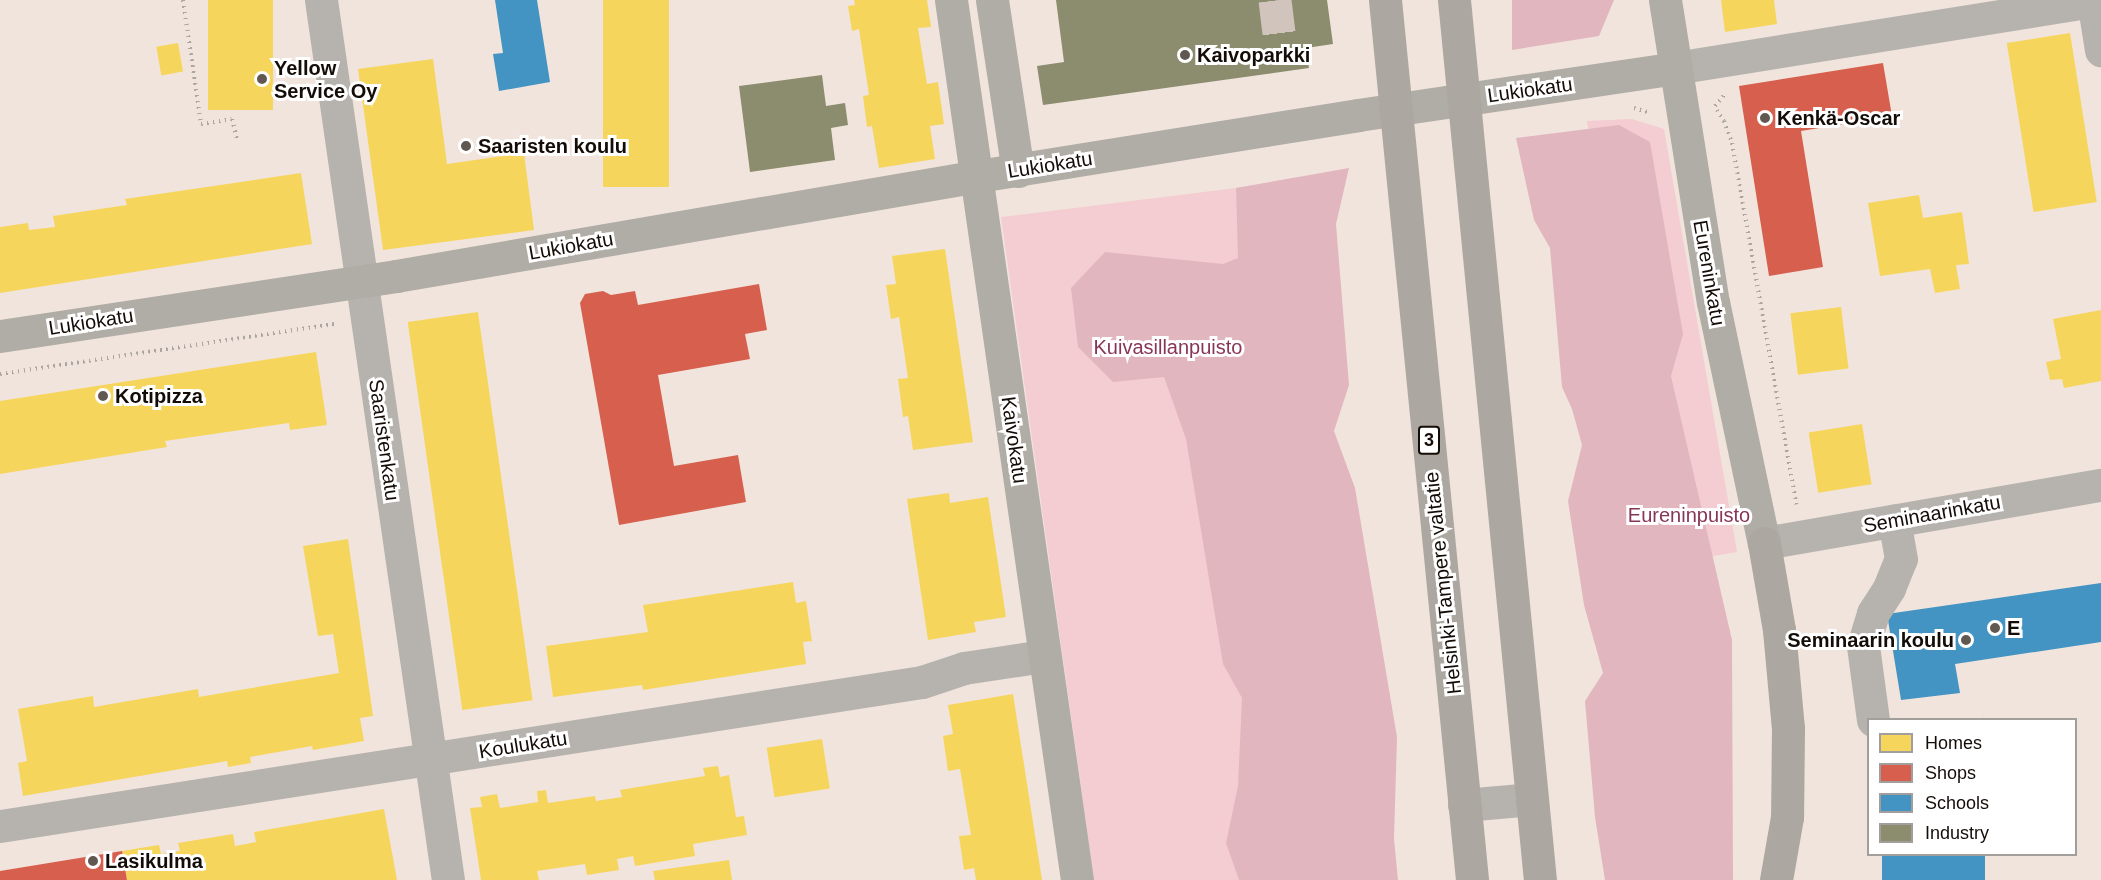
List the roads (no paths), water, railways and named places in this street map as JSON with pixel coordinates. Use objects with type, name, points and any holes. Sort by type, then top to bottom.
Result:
[{"type":"highway","name":"Helsinki-Tampere valtatie","points":[[1385,0],[1472,880]]},
{"type":"highway","points":[[1454,0],[1540,880]]},
{"type":"highway","points":[[1764,543],[1779,630],[1788,729],[1788,817],[1776,880]]},
{"type":"main road","name":"Kaivokatu","points":[[951,0],[978,176],[1043,656],[1077,880]]},
{"type":"main road","points":[[992,0],[1018,171]]},
{"type":"main road","name":"Eureninkatu","points":[[1665,0],[1713,302],[1764,543]]},
{"type":"main road","name":"Lukiokatu","points":[[0,336],[361,282],[978,176],[1358,115],[1675,68]]},
{"type":"street","name":"Saaristenkatu","points":[[321,0],[448,880]]},
{"type":"street","points":[[2096,0],[2101,50]]},
{"type":"street","name":"Lukiokatu","points":[[1675,68],[2096,0]]},
{"type":"street","name":"Seminaarinkatu","points":[[1764,543],[2101,484]]},
{"type":"street","points":[[1873,718],[1863,646],[1873,613],[1898,571],[1901,559],[1894,520]]},
{"type":"street","name":"Koulukatu","points":[[0,826],[922,682],[964,668],[1043,656]]},
{"type":"street","points":[[1464,805],[1532,799]]},
{"type":"tunnel","points":[[1275,0],[1280,38]]},
{"type":"place","name":"Kaivoparkki","points":[[1185,55]]},
{"type":"place","name":"Yellow Service Oy","points":[[262,79]]},
{"type":"place","name":"Kenkä-Oscar","points":[[1765,118]]},
{"type":"place","name":"Saaristen koulu","points":[[466,146]]},
{"type":"place","name":"Kotipizza","points":[[103,396]]},
{"type":"place","name":"E","points":[[1995,628]]},
{"type":"place","name":"Seminaarin koulu","points":[[1966,640]]},
{"type":"place","name":"Lasikulma","points":[[93,861]]},
{"type":"park label","name":"Kuivasillanpuisto","points":[[1168,347]]},
{"type":"park label","name":"Eureninpuisto","points":[[1689,515]]}]
